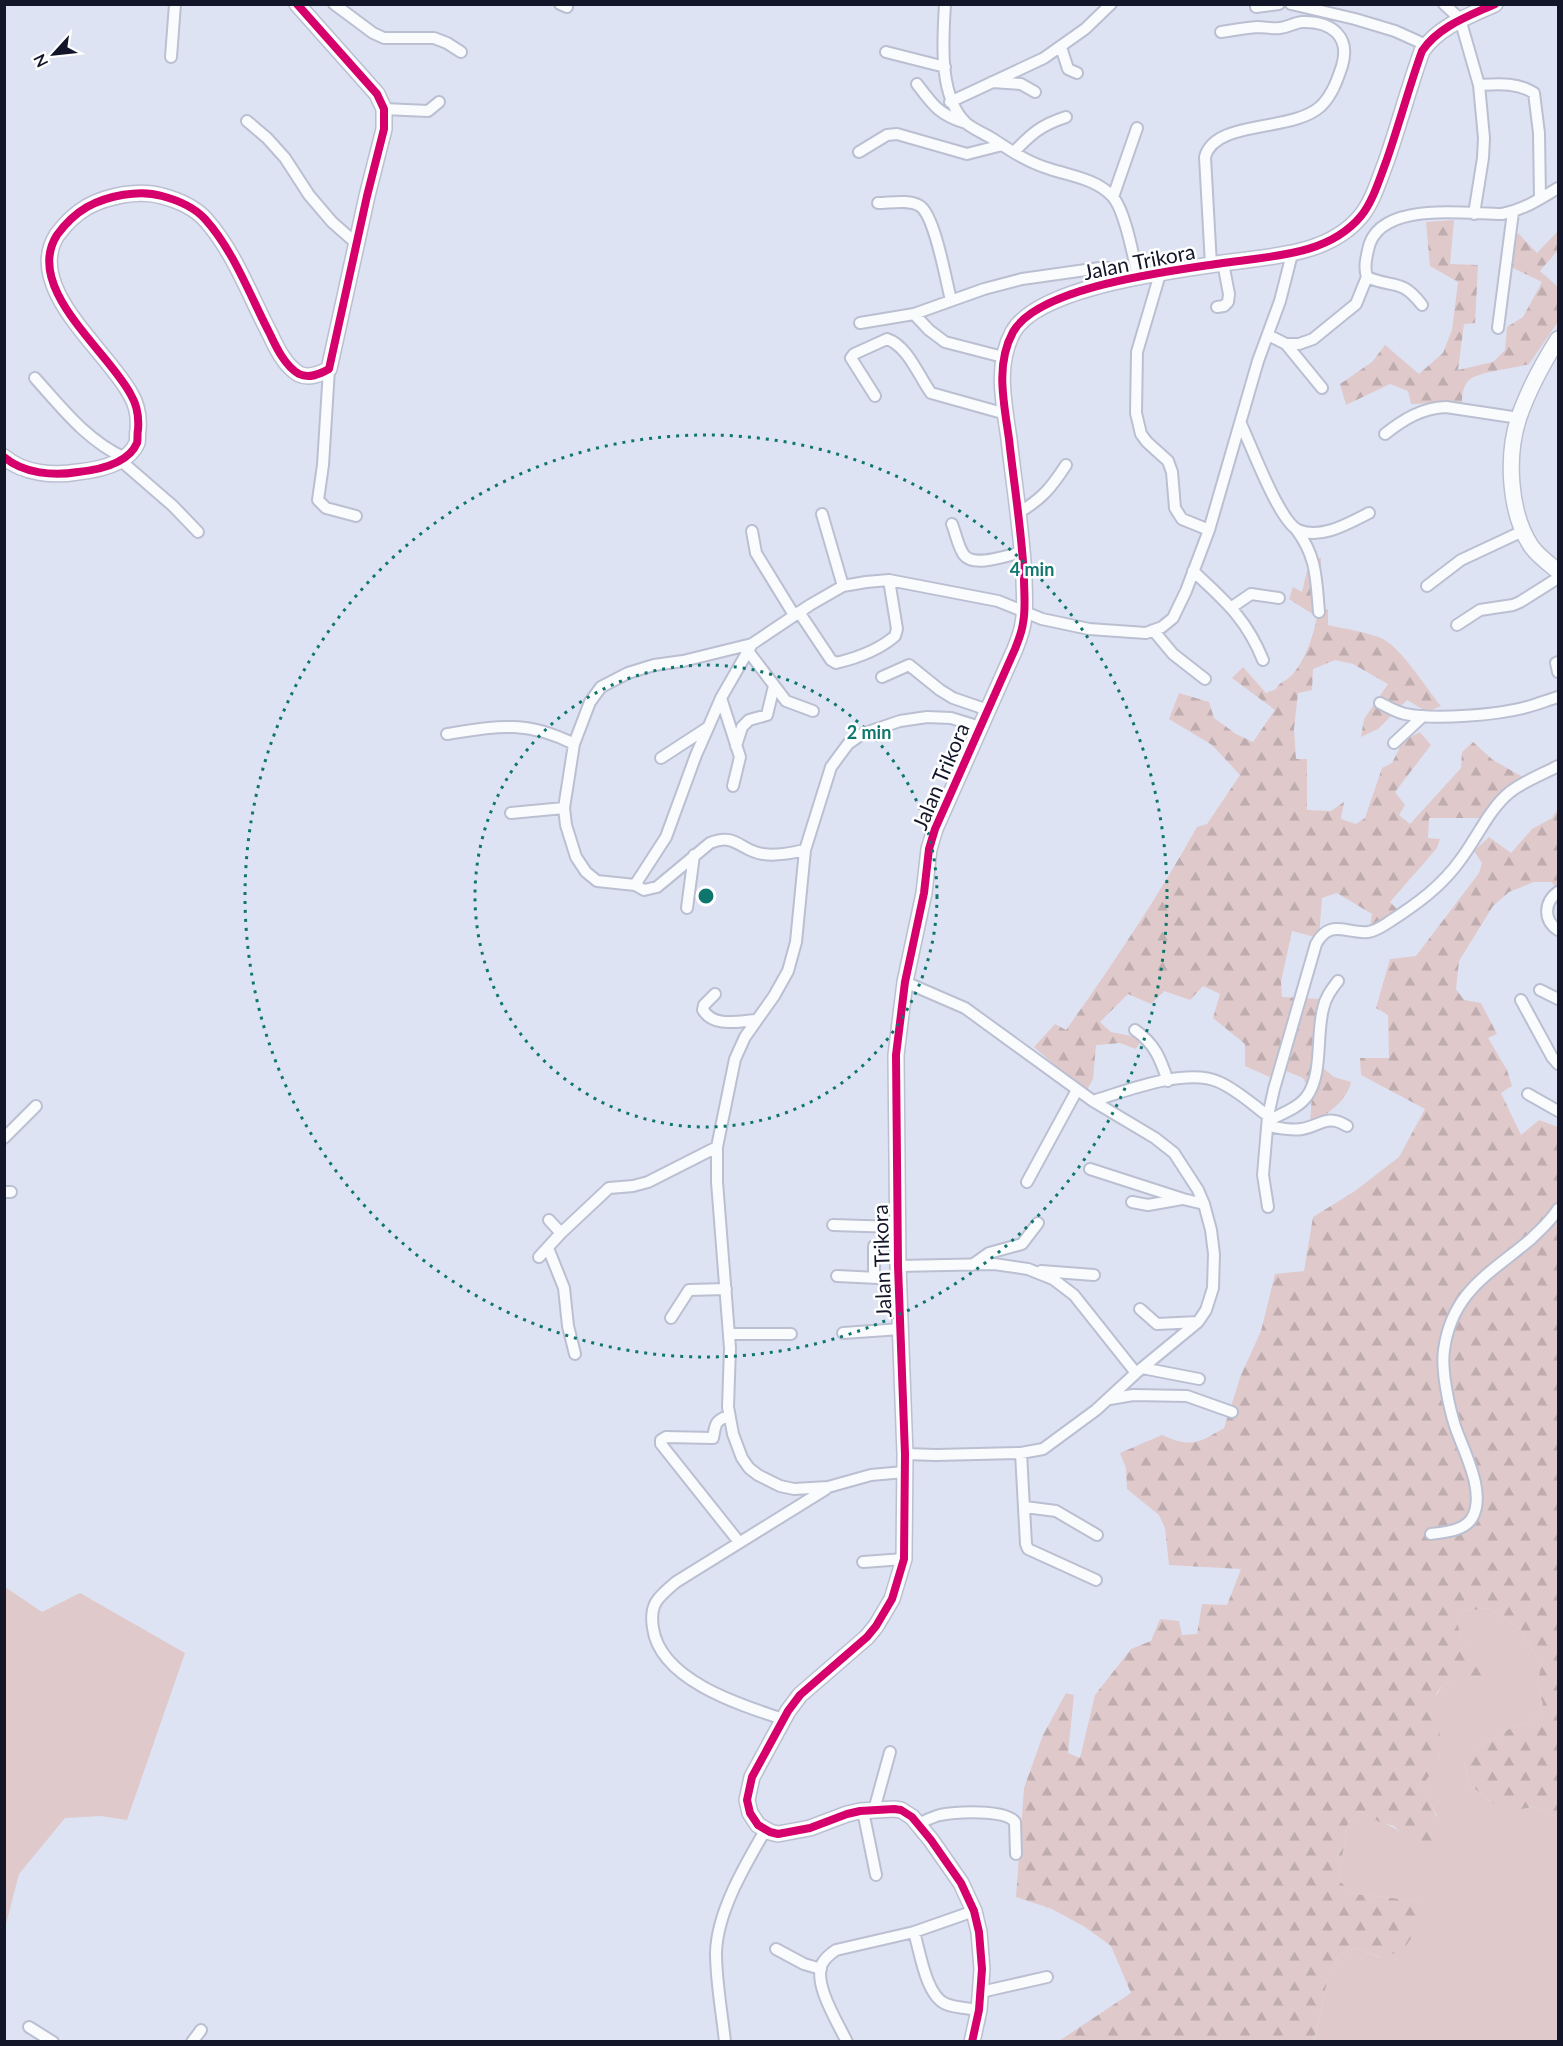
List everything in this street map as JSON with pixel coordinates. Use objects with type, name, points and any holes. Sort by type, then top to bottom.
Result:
[{"type":"street","points":[[171,57],[175,4]]},
{"type":"street","points":[[297,4],[377,94],[384,109],[384,129],[329,369],[323,465],[318,500],[326,508],[356,516]]},
{"type":"street","points":[[334,4],[373,33],[384,38],[434,39],[447,43],[461,52]]},
{"type":"street","points":[[945,4],[945,67],[950,102],[966,123]]},
{"type":"street","points":[[950,102],[988,82],[1044,58],[1085,29],[1112,4]]},
{"type":"street","points":[[1256,7],[1279,4]]},
{"type":"street","points":[[1291,4],[1395,31],[1426,45]]},
{"type":"street","points":[[1444,4],[1460,20],[1479,86],[1484,158],[1474,214]]},
{"type":"street","name":"Jalan Trikora","points":[[762,1827],[750,1813],[747,1800],[752,1777],[783,1719],[800,1695],[867,1637],[876,1626],[892,1599],[904,1559],[905,1454],[898,1272],[896,1055],[905,982],[924,893],[929,849],[935,829],[1015,650],[1023,625],[1025,610],[1023,552],[1002,388],[1003,357],[1017,326],[1042,306],[1064,296],[1095,286],[1131,279],[1292,254],[1325,243],[1347,229],[1362,215],[1377,186],[1416,67],[1426,45],[1460,20],[1495,4]]},
{"type":"street","points":[[1217,307],[1224,306],[1228,302],[1229,294],[1217,264],[1205,157],[1210,145],[1225,136],[1245,129],[1293,121],[1319,108],[1329,97],[1337,80],[1345,49],[1337,33],[1311,22],[1300,22],[1278,28],[1260,27],[1221,32]]},
{"type":"street","points":[[1061,47],[1068,69],[1077,73]]},
{"type":"street","points":[[886,52],[945,67]]},
{"type":"street","points":[[988,82],[1014,83],[1035,92]]},
{"type":"street","points":[[917,84],[936,110],[951,119],[966,123],[1014,153],[1041,166],[1100,186],[1113,196],[1127,232],[1131,279]]},
{"type":"street","points":[[1479,86],[1503,84],[1521,86],[1534,93],[1539,133],[1540,199]]},
{"type":"street","points":[[384,109],[428,111],[439,102]]},
{"type":"street","points":[[1014,153],[1031,133],[1047,123],[1065,117]]},
{"type":"street","points":[[247,122],[267,138],[285,158],[309,195],[332,222],[357,244]]},
{"type":"street","points":[[1113,196],[1137,128]]},
{"type":"street","points":[[859,152],[888,135],[897,135],[968,154],[1002,145]]},
{"type":"street","points":[[1286,344],[1299,344],[1313,339],[1356,304],[1367,277],[1365,270],[1370,239],[1379,227],[1408,215],[1514,212],[1558,188]]},
{"type":"street","points":[[4,458],[25,469],[69,474],[99,469],[123,459],[137,443],[139,418],[131,395],[66,308],[55,289],[49,261],[53,242],[61,230],[87,207],[104,200],[133,194],[153,193],[188,206],[204,218],[224,245],[271,336],[292,368],[308,377],[329,369]]},
{"type":"street","points":[[878,203],[900,202],[917,204],[922,207],[933,227],[951,300]]},
{"type":"street","points":[[1498,328],[1514,212]]},
{"type":"street","points":[[635,885],[666,837],[696,755],[721,698],[750,648],[797,614],[843,586],[889,580],[998,601],[1025,610],[1042,619],[1089,629],[1146,633],[1162,627],[1173,618],[1209,530],[1292,254]]},
{"type":"street","points":[[860,323],[914,314],[951,300],[1022,279],[1101,267],[1109,268],[1131,279]]},
{"type":"street","points":[[1160,274],[1137,352],[1136,413],[1141,434],[1168,461],[1172,472],[1175,508],[1182,519],[1209,530]]},
{"type":"street","points":[[1367,277],[1379,282],[1404,286],[1422,305]]},
{"type":"street","points":[[914,314],[929,330],[945,342],[1003,357]]},
{"type":"street","points":[[1268,335],[1286,344],[1322,388]]},
{"type":"street","points":[[875,396],[851,358],[854,354],[888,339],[906,354],[931,393],[1006,414]]},
{"type":"street","points":[[1558,339],[1518,418],[1511,471],[1514,507],[1523,531],[1533,549],[1558,571]]},
{"type":"street","points":[[35,378],[94,440],[123,459],[198,532]]},
{"type":"street","points":[[1385,434],[1404,419],[1436,407],[1518,418]]},
{"type":"street","points":[[1241,424],[1284,517],[1307,544],[1313,559],[1319,612]]},
{"type":"street","points":[[1018,513],[1047,493],[1066,465]]},
{"type":"street","points":[[1296,529],[1306,532],[1336,529],[1369,513]]},
{"type":"street","points":[[822,514],[843,586]]},
{"type":"street","points":[[952,524],[964,555],[971,561],[979,562],[1023,552]]},
{"type":"street","points":[[752,531],[756,553],[797,614],[831,660],[836,663],[874,649],[895,636],[897,629],[889,580]]},
{"type":"street","points":[[1427,586],[1461,560],[1523,531]]},
{"type":"street","points":[[1193,571],[1232,607],[1254,638],[1263,660]]},
{"type":"street","points":[[1457,625],[1480,610],[1512,606],[1558,578]]},
{"type":"street","points":[[1232,607],[1251,594],[1279,598]]},
{"type":"street","points":[[1154,630],[1173,654],[1205,679]]},
{"type":"street","points":[[750,648],[786,701],[813,711]]},
{"type":"street","points":[[750,648],[654,665],[628,673],[601,687],[590,702],[574,744],[564,807],[566,825],[576,857],[586,872],[597,880],[635,885],[644,890],[657,887],[694,855],[710,843],[720,839],[737,842],[760,854],[784,854],[805,850]]},
{"type":"street","points":[[1558,662],[1556,663],[1558,672]]},
{"type":"street","points":[[882,676],[909,665],[953,698],[988,710]]},
{"type":"street","points":[[736,746],[742,727],[748,720],[767,715],[774,686]]},
{"type":"street","points":[[1380,703],[1395,711],[1423,716],[1502,712],[1526,708],[1558,697]]},
{"type":"street","points":[[721,698],[740,763],[734,786]]},
{"type":"street","points":[[1394,743],[1423,716]]},
{"type":"street","points":[[904,1472],[871,1475],[828,1487],[804,1490],[788,1488],[758,1475],[749,1468],[737,1445],[729,1415],[729,1334],[717,1182],[717,1147],[735,1059],[745,1037],[774,996],[788,971],[796,942],[805,850],[831,767],[848,744],[862,734],[900,721],[927,717],[951,718],[980,727]]},
{"type":"street","points":[[447,734],[515,726],[560,737],[574,744]]},
{"type":"street","points":[[661,758],[708,728]]},
{"type":"street","points":[[1268,1207],[1263,1175],[1268,1121],[1291,1028],[1320,937],[1326,931],[1338,928],[1368,932],[1376,930],[1419,903],[1460,861],[1492,814],[1510,793],[1558,766]]},
{"type":"street","points":[[511,813],[564,807]]},
{"type":"street","points":[[687,908],[694,855]]},
{"type":"street","points":[[1558,892],[1551,897],[1547,906],[1547,918],[1558,930]]},
{"type":"street","points":[[1268,1121],[1302,1102],[1311,1088],[1317,1067],[1322,1010],[1328,995],[1338,981]]},
{"type":"street","points":[[905,982],[964,1008],[1077,1090],[1155,1138],[1174,1153],[1198,1190],[1204,1204],[1214,1254],[1213,1288],[1206,1310],[1198,1322],[1139,1371],[1110,1399],[1043,1449],[1021,1453],[905,1454]]},
{"type":"street","points":[[1539,990],[1558,999]]},
{"type":"street","points":[[715,994],[704,1005],[703,1010],[711,1019],[724,1022],[756,1020]]},
{"type":"street","points":[[1521,1000],[1558,1064]]},
{"type":"street","points":[[1135,1030],[1148,1039],[1156,1050],[1168,1081]]},
{"type":"street","points":[[1093,1101],[1168,1081],[1208,1078],[1236,1091],[1268,1121],[1287,1129],[1302,1129],[1328,1120],[1338,1120],[1347,1126]]},
{"type":"street","points":[[1027,1182],[1077,1090]]},
{"type":"street","points":[[1528,1094],[1558,1111]]},
{"type":"street","points":[[4,1138],[36,1106]]},
{"type":"street","points":[[539,1257],[609,1188],[648,1182],[717,1147]]},
{"type":"street","points":[[1090,1169],[1204,1204]]},
{"type":"street","points":[[1132,1202],[1148,1206],[1183,1199]]},
{"type":"street","points":[[1431,1534],[1455,1530],[1465,1525],[1472,1518],[1476,1499],[1476,1487],[1468,1456],[1455,1426],[1447,1396],[1443,1352],[1449,1329],[1461,1301],[1480,1278],[1548,1223],[1558,1209]]},
{"type":"street","points":[[549,1220],[561,1233]]},
{"type":"street","points":[[972,1265],[989,1253],[1022,1244],[1038,1223]]},
{"type":"street","points":[[833,1225],[897,1227]]},
{"type":"street","points":[[874,1246],[874,1277]]},
{"type":"street","points":[[548,1248],[564,1288],[568,1326],[575,1354]]},
{"type":"street","points":[[837,1276],[874,1277],[898,1272],[994,1264],[1094,1275]]},
{"type":"street","points":[[1028,1269],[1053,1279],[1074,1295],[1139,1371],[1198,1379]]},
{"type":"street","points":[[671,1318],[689,1290],[726,1289]]},
{"type":"street","points":[[1140,1310],[1157,1324],[1198,1322]]},
{"type":"street","points":[[843,1333],[901,1329]]},
{"type":"street","points":[[729,1334],[791,1334]]},
{"type":"street","points":[[1110,1399],[1133,1395],[1187,1396],[1232,1412]]},
{"type":"street","points":[[729,1415],[720,1419],[714,1426],[713,1438],[666,1437],[662,1438],[661,1444],[739,1542]]},
{"type":"street","points":[[1021,1453],[1028,1550],[1096,1580]]},
{"type":"street","points":[[783,1719],[736,1703],[683,1673],[667,1658],[659,1646],[654,1634],[651,1614],[658,1598],[676,1582],[828,1487]]},
{"type":"street","points":[[788,1488],[791,1510]]},
{"type":"street","points":[[1025,1507],[1056,1511],[1097,1535]]},
{"type":"street","points":[[863,1562],[904,1559]]},
{"type":"street","points":[[876,1875],[868,1810],[890,1752]]},
{"type":"street","points":[[725,2042],[716,1953],[722,1917],[762,1827],[778,1834],[786,1833],[810,1828],[847,1814],[868,1810],[901,1810],[912,1817],[931,1839],[961,1883],[974,1911],[982,1953],[979,2010],[972,2042]]},
{"type":"street","points":[[918,1824],[943,1815],[960,1813],[1005,1814],[1012,1817],[1015,1822],[1017,1854]]},
{"type":"street","points":[[847,2042],[828,2003],[820,1980],[821,1969],[826,1957],[836,1950],[914,1932],[974,1911]]},
{"type":"street","points":[[914,1932],[930,1986],[936,1996],[948,2005],[979,2010]]},
{"type":"street","points":[[776,1949],[804,1964],[821,1969]]},
{"type":"street","points":[[981,1992],[1047,1977]]},
{"type":"street","points":[[29,2027],[53,2042]]},
{"type":"street","points":[[192,2042],[201,2030]]},
{"type":"green space","points":[[1454,220],[1450,264],[1478,265],[1475,323],[1464,324],[1458,370],[1493,362],[1505,350],[1507,327],[1523,317],[1542,282],[1511,267],[1514,242],[1518,233],[1537,253],[1558,231],[1558,250],[1540,271],[1558,287],[1558,322],[1529,364],[1474,377],[1465,385],[1462,402],[1411,404],[1408,391],[1390,384],[1346,405],[1340,384],[1372,362],[1385,345],[1419,374],[1443,353],[1452,330],[1458,282],[1430,266],[1426,222]]},
{"type":"green space","points":[[1310,558],[1321,558],[1321,609],[1328,610],[1328,625],[1370,634],[1390,644],[1406,660],[1441,706],[1427,712],[1407,700],[1378,729],[1361,737],[1364,719],[1388,684],[1353,664],[1335,660],[1313,669],[1312,690],[1298,693],[1294,729],[1296,759],[1307,759],[1307,810],[1331,811],[1344,802],[1341,819],[1356,824],[1365,818],[1382,768],[1392,763],[1403,741],[1420,732],[1431,745],[1395,792],[1405,805],[1399,815],[1410,824],[1461,768],[1462,752],[1473,742],[1493,760],[1526,779],[1525,787],[1505,804],[1495,818],[1429,818],[1428,838],[1440,839],[1437,848],[1390,902],[1402,914],[1369,935],[1372,914],[1337,893],[1322,898],[1319,938],[1292,931],[1281,982],[1282,997],[1319,999],[1318,1064],[1334,1077],[1351,1082],[1341,1101],[1323,1116],[1310,1124],[1312,1094],[1303,1078],[1279,1068],[1270,1077],[1245,1066],[1245,1044],[1213,1018],[1220,994],[1203,986],[1190,1000],[1164,991],[1151,1004],[1128,994],[1100,1022],[1111,1032],[1131,1036],[1140,1042],[1136,1049],[1120,1043],[1096,1045],[1093,1079],[1086,1092],[1034,1047],[1055,1024],[1066,1030],[1167,879],[1197,827],[1207,824],[1240,775],[1212,745],[1169,719],[1179,693],[1209,702],[1214,718],[1236,734],[1253,742],[1275,710],[1232,678],[1243,667],[1266,693],[1276,689],[1298,668],[1308,647],[1317,617],[1289,599],[1293,587],[1302,592]]},
{"type":"green space","points":[[1558,809],[1558,893],[1552,882],[1534,882],[1509,892],[1493,906],[1459,961],[1456,989],[1464,1000],[1481,1003],[1497,1034],[1488,1038],[1507,1070],[1512,1086],[1501,1093],[1521,1135],[1539,1120],[1558,1127],[1558,1817],[1534,1807],[1508,1811],[1489,1801],[1470,1784],[1464,1761],[1509,1729],[1531,1721],[1543,1704],[1537,1686],[1541,1665],[1520,1629],[1489,1608],[1465,1611],[1457,1621],[1460,1634],[1482,1676],[1460,1679],[1446,1684],[1438,1691],[1436,1710],[1440,1754],[1422,1786],[1439,1828],[1438,1857],[1425,1857],[1394,1826],[1380,1822],[1359,1811],[1348,1823],[1338,1880],[1355,1894],[1419,1901],[1425,1918],[1403,1950],[1382,1958],[1354,1948],[1339,1956],[1328,1977],[1314,2041],[1059,2041],[1131,1993],[1111,1946],[1085,1927],[1052,1909],[1016,1897],[1024,1788],[1043,1735],[1066,1693],[1074,1695],[1068,1753],[1080,1758],[1095,1695],[1131,1649],[1151,1641],[1160,1619],[1179,1621],[1182,1635],[1197,1634],[1202,1604],[1227,1605],[1241,1569],[1169,1565],[1165,1528],[1159,1515],[1127,1489],[1126,1468],[1120,1453],[1162,1435],[1180,1442],[1194,1442],[1224,1428],[1241,1375],[1261,1331],[1275,1274],[1304,1271],[1313,1217],[1355,1191],[1399,1157],[1425,1109],[1361,1075],[1360,1058],[1389,1058],[1388,1015],[1376,1008],[1390,959],[1416,956],[1479,873],[1482,863],[1474,851],[1489,837],[1511,853],[1532,829],[1552,818]]},
{"type":"green space","points":[[5,1587],[42,1612],[80,1593],[185,1653],[127,1820],[101,1816],[65,1818],[19,1874],[5,1928]]},
{"type":"green space","points":[[1489,1608],[1520,1629],[1541,1665],[1537,1686],[1543,1704],[1531,1721],[1509,1729],[1482,1746],[1464,1762],[1470,1784],[1489,1801],[1508,1810],[1534,1807],[1558,1817],[1558,2041],[1314,2042],[1328,1977],[1339,1956],[1354,1948],[1381,1958],[1419,1901],[1355,1894],[1338,1880],[1348,1823],[1359,1811],[1389,1825],[1405,1836],[1437,1816],[1422,1786],[1440,1756],[1434,1699],[1442,1686],[1457,1678],[1481,1676],[1460,1634],[1457,1621],[1465,1611]]},
{"type":"cycle path","points":[[4,457],[30,470],[69,473],[111,465],[127,456],[137,443],[138,416],[133,399],[120,378],[73,319],[60,298],[51,276],[50,255],[60,231],[70,219],[83,210],[113,197],[153,194],[179,202],[201,215],[225,245],[285,361],[294,371],[307,376],[329,369],[384,129],[384,109],[377,94],[297,4]]},
{"type":"cycle path","points":[[972,2042],[979,2010],[982,1969],[979,1932],[974,1911],[961,1883],[912,1817],[901,1810],[894,1809],[860,1811],[810,1828],[778,1834],[758,1825],[750,1813],[747,1800],[752,1777],[788,1711],[800,1695],[867,1637],[876,1626],[892,1599],[904,1559],[905,1454],[898,1266],[896,1055],[905,982],[924,893],[929,849],[935,829],[1015,649],[1024,618],[1022,543],[1002,384],[1007,345],[1013,332],[1027,316],[1077,292],[1141,276],[1297,252],[1315,247],[1348,229],[1361,216],[1375,190],[1422,51],[1446,28],[1495,4]]}]
